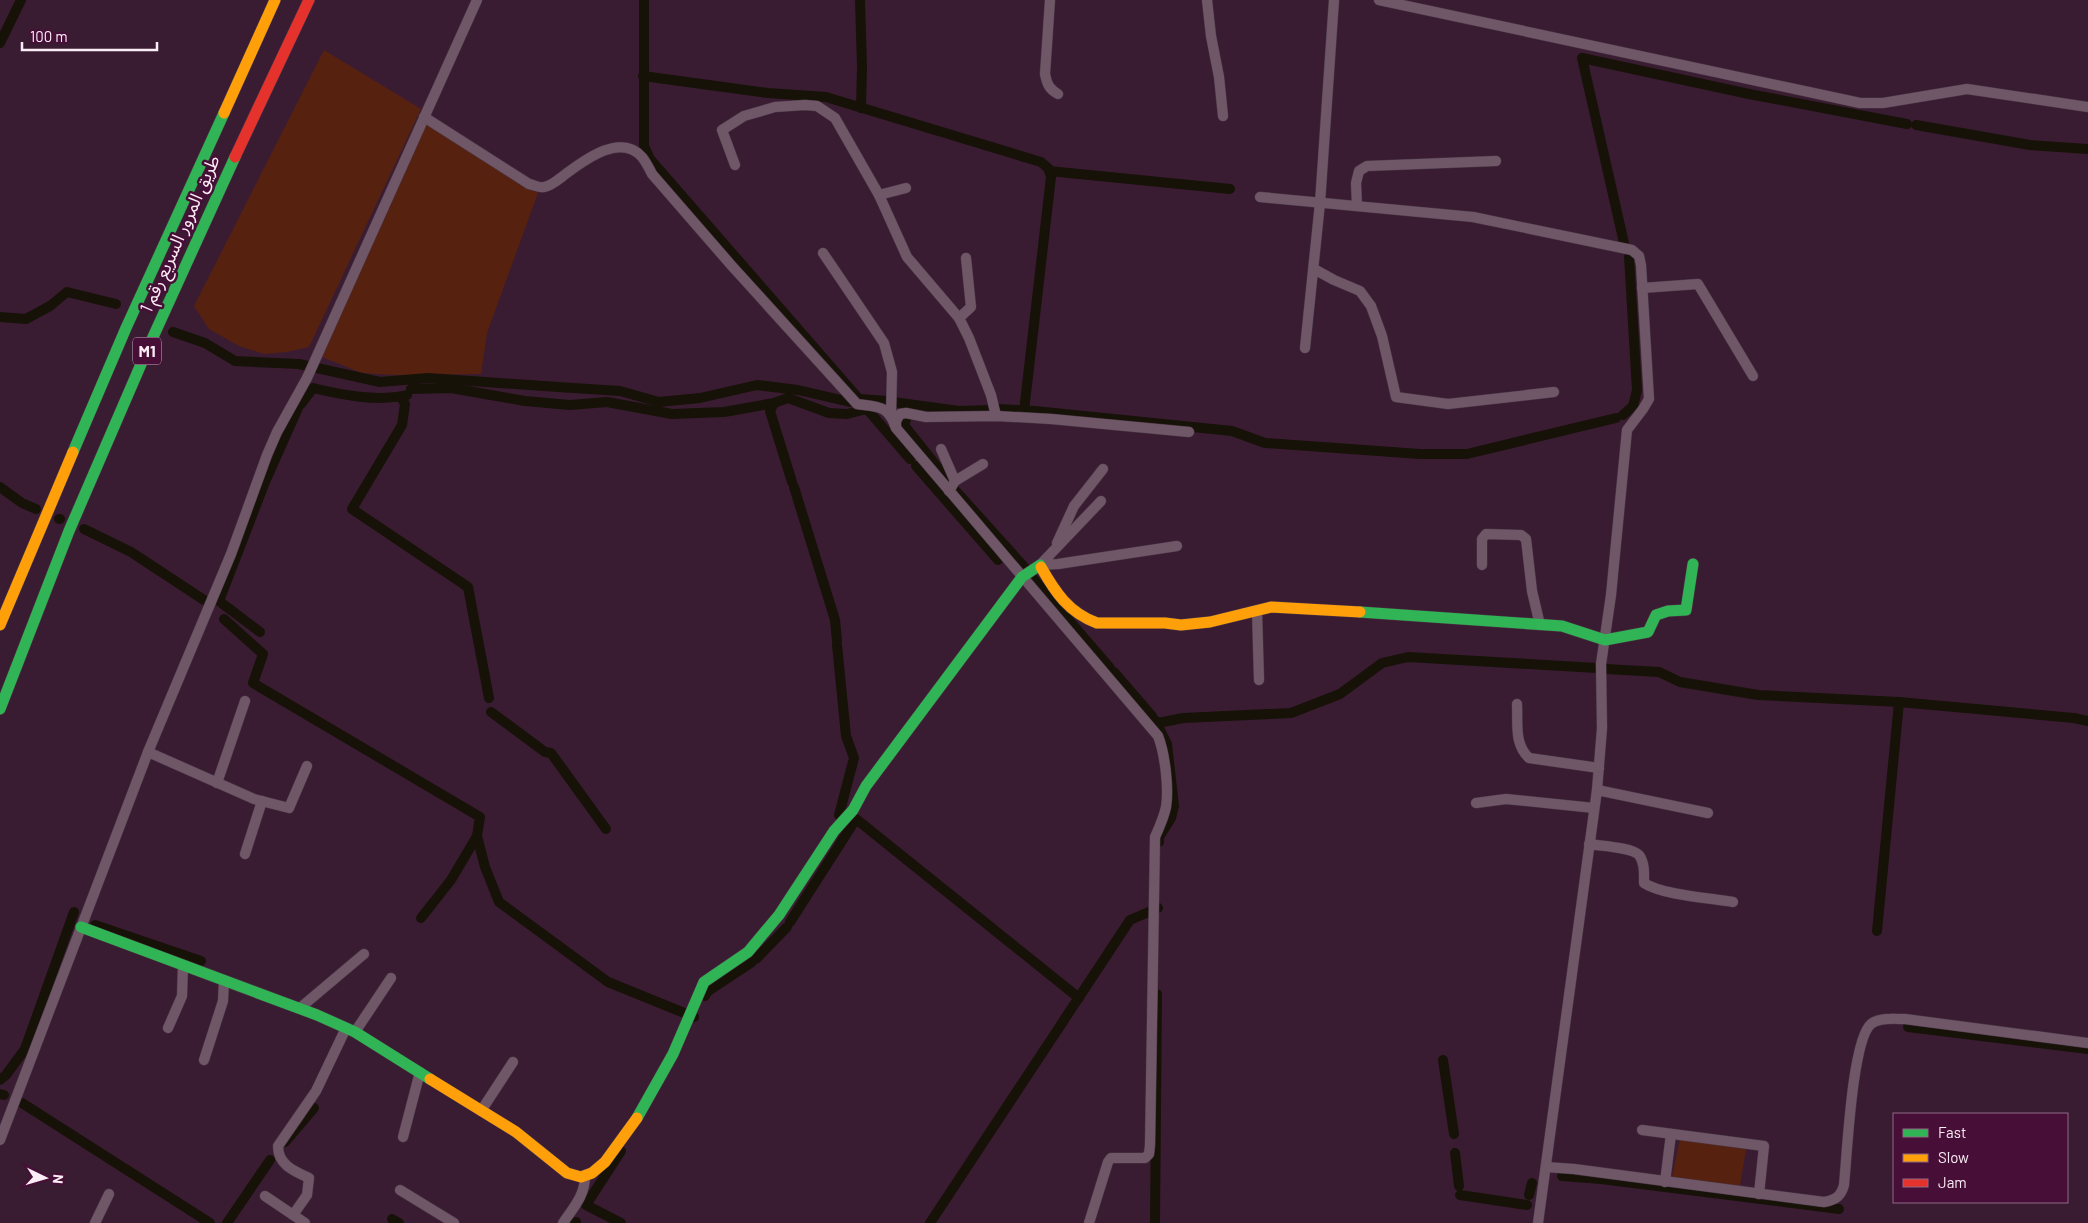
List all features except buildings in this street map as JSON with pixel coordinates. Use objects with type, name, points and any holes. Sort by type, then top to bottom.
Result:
[{"type":"main road","name":"طريق المرور السريع رقم 1","points":[[0,625],[130,320],[274,0]]},
{"type":"main road","name":"طريق المرور السريع رقم 1","points":[[0,709],[69,531],[148,348],[255,112],[309,0]]},
{"type":"main road","points":[[81,926],[300,1008],[350,1030],[516,1132],[567,1173],[581,1177],[592,1173],[605,1162],[644,1108],[673,1054],[704,982],[748,952],[779,915],[834,831],[853,810],[866,786],[906,729],[1022,577],[1040,565],[1050,585],[1070,610],[1088,621],[1097,623],[1181,624],[1210,622],[1257,610],[1295,608],[1562,626],[1605,640],[1648,632],[1656,615],[1668,611],[1686,610],[1692,564]]},
{"type":"street","points":[[0,1140],[148,752],[231,554],[277,432],[307,378],[477,0]]},
{"type":"street","points":[[1050,0],[1045,74],[1046,84],[1058,94]]},
{"type":"street","points":[[1207,0],[1211,36],[1220,77],[1223,116]]},
{"type":"street","points":[[1305,348],[1320,203],[1334,0]]},
{"type":"street","points":[[1379,0],[1860,103],[1883,103],[1967,89],[2088,107]]},
{"type":"street","points":[[735,165],[722,130],[744,116],[775,106],[805,105],[817,106],[835,118],[879,195],[907,257],[959,318],[972,346],[996,416]]},
{"type":"street","points":[[424,117],[529,184],[543,188],[605,150],[619,147],[632,149],[642,157],[652,174],[731,265],[857,404],[882,407],[891,414]]},
{"type":"street","points":[[1357,206],[1356,183],[1359,170],[1367,166],[1496,161]]},
{"type":"street","points":[[879,195],[906,188]]},
{"type":"street","points":[[1260,197],[1473,217],[1632,250],[1638,256],[1641,265],[1649,398],[1627,430],[1601,664],[1602,728],[1597,790],[1538,1223]]},
{"type":"street","points":[[823,253],[884,343],[892,372],[891,414],[896,428],[1149,724],[1158,736],[1162,747],[1167,796],[1166,809],[1155,837],[1149,1154],[1144,1158],[1111,1158],[1108,1162],[1089,1223]]},
{"type":"street","points":[[959,318],[970,307],[966,258]]},
{"type":"street","points":[[1314,269],[1360,291],[1371,306],[1382,336],[1396,396],[1448,404],[1554,392]]},
{"type":"street","points":[[1642,288],[1698,284],[1753,376]]},
{"type":"street","points":[[896,428],[896,421],[900,414],[906,412],[926,417],[996,416],[1051,419],[1189,432]]},
{"type":"street","points":[[941,449],[955,481]]},
{"type":"street","points":[[949,491],[955,481],[983,464]]},
{"type":"street","points":[[1054,550],[1074,506],[1103,469]]},
{"type":"street","points":[[1040,565],[1100,501]]},
{"type":"street","points":[[1482,565],[1482,539],[1486,534],[1521,534],[1526,539],[1532,591],[1540,625]]},
{"type":"street","points":[[1040,565],[1177,546]]},
{"type":"street","points":[[1257,610],[1259,680]]},
{"type":"street","points":[[217,783],[245,701]]},
{"type":"street","points":[[1517,704],[1519,742],[1521,750],[1529,758],[1599,768]]},
{"type":"street","points":[[148,752],[262,801],[289,808],[307,766]]},
{"type":"street","points":[[1597,790],[1708,813]]},
{"type":"street","points":[[1476,803],[1506,799],[1594,808]]},
{"type":"street","points":[[245,854],[262,801]]},
{"type":"street","points":[[1589,844],[1630,850],[1639,855],[1643,866],[1644,882],[1649,886],[1733,902]]},
{"type":"street","points":[[300,1008],[364,954]]},
{"type":"street","points":[[168,1028],[182,996],[183,965]]},
{"type":"street","points":[[294,1215],[306,1195],[309,1178],[283,1164],[278,1153],[278,1146],[316,1091],[350,1030],[391,978]]},
{"type":"street","points":[[204,1060],[223,1001],[224,980]]},
{"type":"street","points":[[1546,1167],[1574,1169],[1824,1202],[1833,1201],[1841,1194],[1844,1185],[1858,1056],[1864,1034],[1872,1023],[1886,1019],[1905,1019],[2088,1044]]},
{"type":"street","points":[[480,1111],[513,1062]]},
{"type":"street","points":[[403,1137],[420,1072]]},
{"type":"street","points":[[1642,1130],[1764,1146],[1759,1194]]},
{"type":"street","points":[[1665,1182],[1671,1134]]},
{"type":"street","points":[[563,1223],[583,1195],[585,1176]]},
{"type":"street","points":[[400,1190],[454,1223]]},
{"type":"street","points":[[95,1223],[109,1194]]},
{"type":"street","points":[[265,1196],[305,1223]]},
{"type":"shaded area","points":[[324,50],[421,109],[309,347],[287,352],[264,354],[239,346],[209,329],[194,306]]},
{"type":"shaded area","points":[[426,123],[538,193],[487,333],[481,374],[396,375],[362,373],[322,357]]},
{"type":"shaded area","points":[[1680,1139],[1746,1149],[1740,1186],[1672,1177]]},
{"type":"waterway","points":[[0,43],[21,0]]},
{"type":"waterway","points":[[644,0],[644,146],[650,159],[859,399],[889,401]]},
{"type":"waterway","points":[[860,0],[861,108]]},
{"type":"waterway","points":[[1624,243],[1582,58],[1749,94],[1907,124]]},
{"type":"waterway","points":[[643,76],[768,93],[826,97],[1041,162],[1049,169],[1051,177],[1024,411]]},
{"type":"waterway","points":[[1916,125],[2030,145],[2088,149]]},
{"type":"waterway","points":[[1049,171],[1230,189]]},
{"type":"waterway","points":[[1623,415],[1633,406],[1637,390],[1629,257]]},
{"type":"waterway","points":[[0,317],[26,319],[50,306],[67,292],[116,304]]},
{"type":"waterway","points":[[173,332],[205,343],[235,361],[299,364],[380,382],[428,378],[620,391],[659,402],[700,398],[757,385],[798,390],[850,402]]},
{"type":"waterway","points":[[301,404],[313,388],[372,398],[407,395]]},
{"type":"waterway","points":[[411,389],[451,388],[525,401],[570,405],[607,402],[672,414],[724,412],[774,403],[788,398],[829,413],[847,414],[867,409],[910,459]]},
{"type":"waterway","points":[[401,397],[405,404],[402,425],[352,509],[468,587],[489,698]]},
{"type":"waterway","points":[[893,402],[959,411],[991,410]]},
{"type":"waterway","points":[[774,403],[770,411],[792,482]]},
{"type":"waterway","points":[[260,632],[219,601],[265,482],[298,408]]},
{"type":"waterway","points":[[998,409],[1232,431],[1265,443],[1420,454],[1467,454],[1616,418]]},
{"type":"waterway","points":[[907,417],[904,425],[950,483]]},
{"type":"waterway","points":[[916,466],[998,560]]},
{"type":"waterway","points":[[0,487],[22,503],[36,509]]},
{"type":"waterway","points":[[794,487],[835,620],[837,641]]},
{"type":"waterway","points":[[955,490],[1026,569]]},
{"type":"waterway","points":[[84,529],[131,552],[204,600]]},
{"type":"waterway","points":[[1031,576],[1110,668]]},
{"type":"waterway","points":[[224,619],[263,654],[253,683],[480,817],[477,836],[485,867],[499,902],[608,982],[694,1017]]},
{"type":"waterway","points":[[837,645],[846,736],[854,758],[839,815]]},
{"type":"waterway","points":[[1158,723],[1183,718],[1291,713],[1340,694],[1382,663],[1408,657],[1597,668]]},
{"type":"waterway","points":[[1606,669],[1659,672],[1680,682],[1758,695],[1899,702],[2074,718],[2088,721]]},
{"type":"waterway","points":[[1114,672],[1152,716]]},
{"type":"waterway","points":[[1877,931],[1899,702]]},
{"type":"waterway","points":[[491,712],[545,752],[551,753],[606,829]]},
{"type":"waterway","points":[[1155,720],[1167,744],[1174,806],[1171,818],[1159,837],[1159,842]]},
{"type":"waterway","points":[[790,922],[856,819],[1079,998]]},
{"type":"waterway","points":[[421,918],[451,880],[477,836]]},
{"type":"waterway","points":[[930,1223],[1130,920],[1158,908]]},
{"type":"waterway","points":[[0,1080],[6,1075],[25,1049],[74,912]]},
{"type":"waterway","points":[[95,925],[201,961]]},
{"type":"waterway","points":[[756,959],[787,927]]},
{"type":"waterway","points":[[705,996],[708,991],[752,962]]},
{"type":"waterway","points":[[1155,1223],[1157,994]]},
{"type":"waterway","points":[[1908,1027],[2088,1049]]},
{"type":"waterway","points":[[1443,1060],[1454,1134]]},
{"type":"waterway","points":[[0,1094],[4,1095]]},
{"type":"waterway","points":[[22,1103],[210,1223]]},
{"type":"waterway","points":[[285,1142],[314,1108]]},
{"type":"waterway","points":[[621,1151],[586,1205],[621,1223]]},
{"type":"waterway","points":[[1455,1153],[1459,1186]]},
{"type":"waterway","points":[[227,1223],[270,1160]]},
{"type":"waterway","points":[[1562,1176],[1601,1179],[1839,1209]]},
{"type":"waterway","points":[[1529,1195],[1532,1183]]},
{"type":"waterway","points":[[1460,1195],[1527,1205]]},
{"type":"waterway","points":[[392,1219],[399,1223]]},
{"type":"traffic: fast","points":[[73,452],[126,328],[224,113]]},
{"type":"traffic: fast","points":[[0,709],[69,531],[148,348],[235,157]]},
{"type":"traffic: fast","points":[[1360,612],[1562,626],[1605,640],[1648,632],[1656,615],[1668,611],[1686,610],[1693,564]]},
{"type":"traffic: fast","points":[[637,1118],[673,1054],[704,982],[748,952],[779,915],[834,831],[853,810],[866,786],[1022,577],[1040,565],[1041,567]]},
{"type":"traffic: fast","points":[[81,927],[317,1015],[355,1032],[430,1079]]},
{"type":"traffic: slow","points":[[224,113],[275,0]]},
{"type":"traffic: slow","points":[[0,625],[73,452]]},
{"type":"traffic: slow","points":[[1041,567],[1064,601],[1078,614],[1097,623],[1165,623],[1181,625],[1210,622],[1271,607],[1360,612]]},
{"type":"traffic: slow","points":[[430,1079],[516,1132],[567,1173],[581,1177],[592,1173],[605,1162],[637,1118]]},
{"type":"traffic: jam","points":[[235,157],[309,0]]}]
